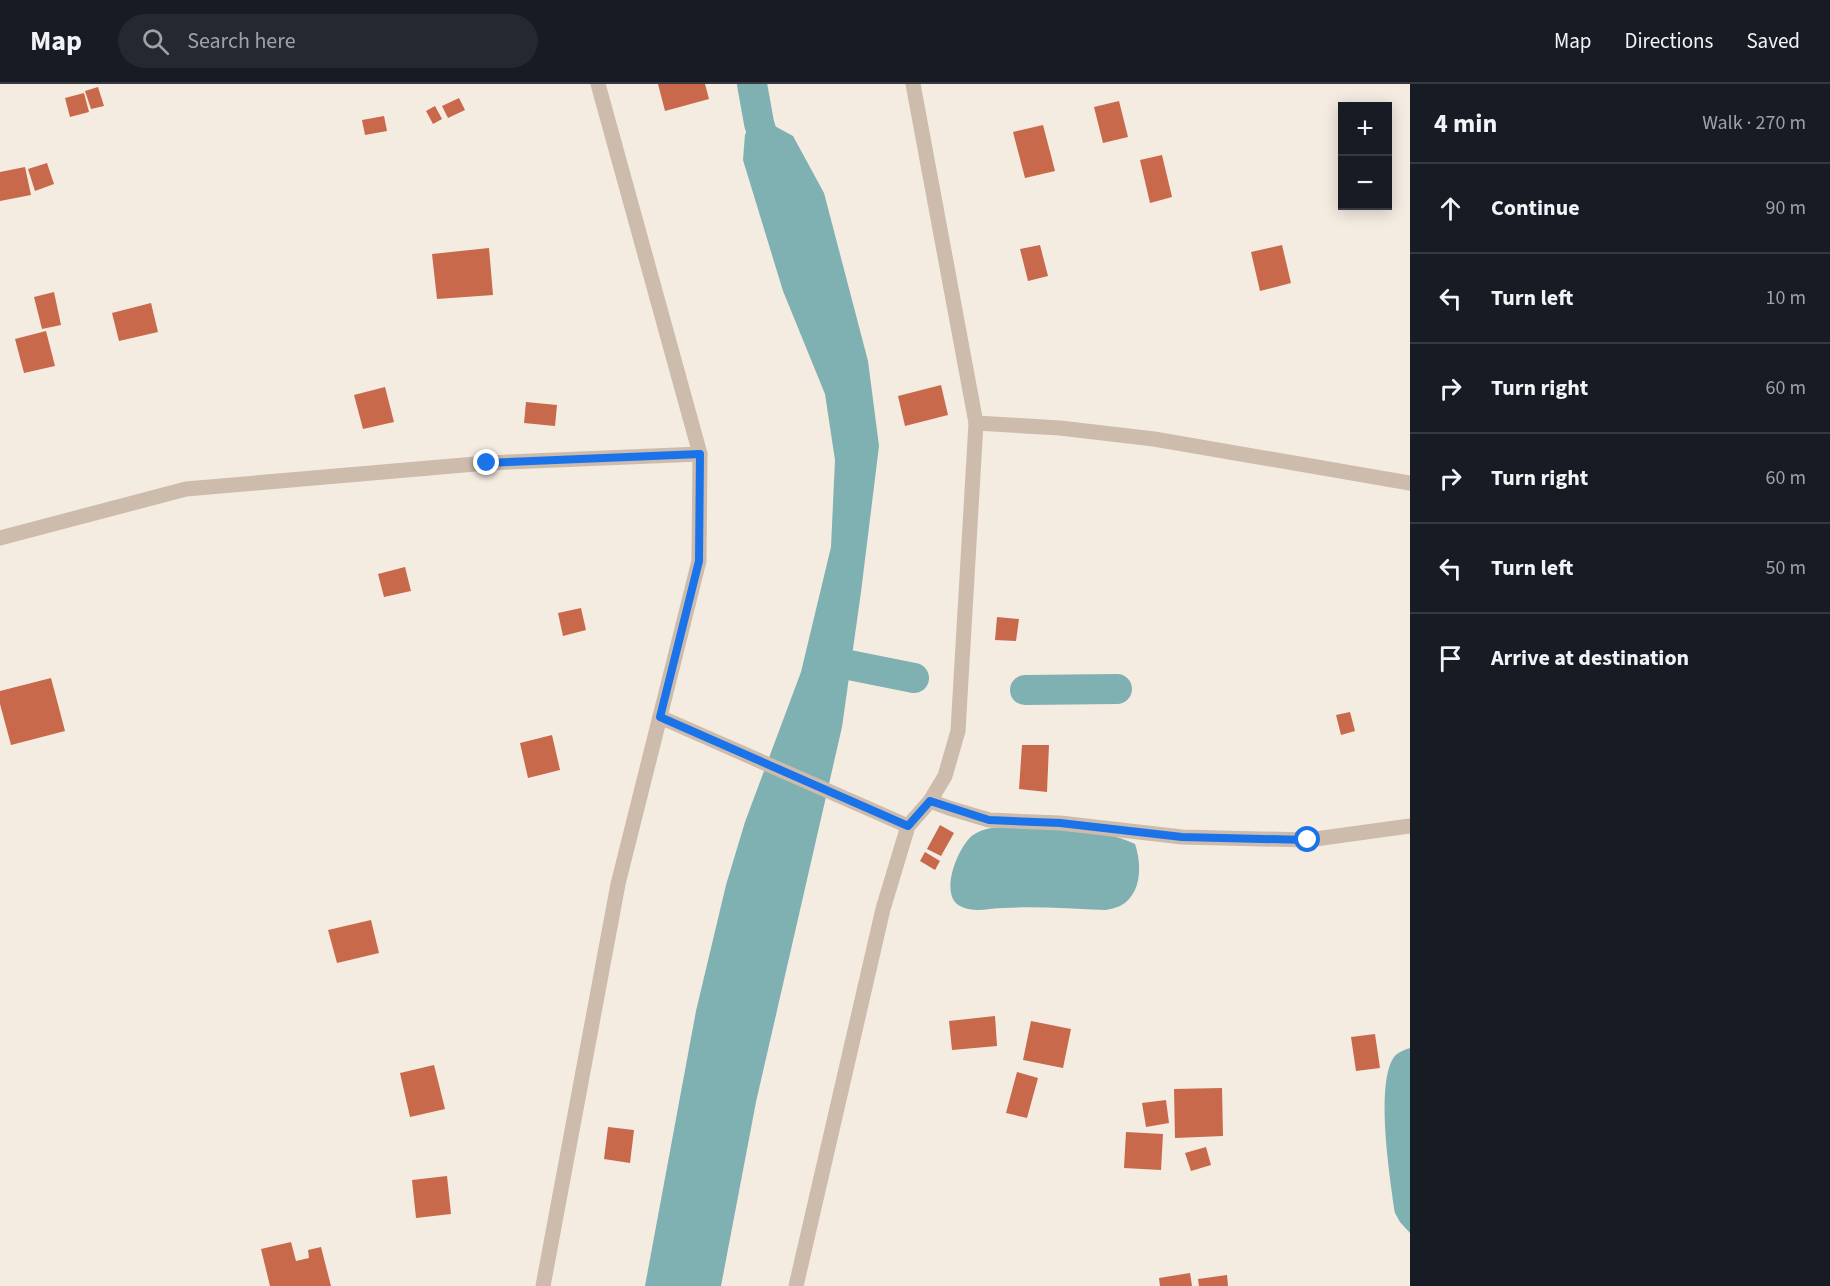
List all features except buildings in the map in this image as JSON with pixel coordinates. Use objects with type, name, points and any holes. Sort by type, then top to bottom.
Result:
[{"type":"street","points":[[543,1286],[618,884],[699,561],[700,454],[598,84]]},
{"type":"street","points":[[796,1286],[883,909],[908,826],[930,801],[945,776],[958,731],[976,423],[913,84]]},
{"type":"street","points":[[976,423],[1154,439],[1410,483]]},
{"type":"street","points":[[0,538],[186,489],[487,463],[700,454]]},
{"type":"street","points":[[660,717],[908,826]]},
{"type":"street","points":[[930,801],[989,820],[1060,823],[1182,837],[1308,840],[1410,826]]},
{"type":"water","points":[[759,123],[771,124],[793,136],[824,193],[868,361],[879,446],[842,727],[756,1102],[721,1286],[645,1286],[696,1011],[726,885],[745,822],[801,672],[831,547],[835,460],[825,394],[783,291],[743,160],[745,134]]},
{"type":"water","points":[[1009,826],[1106,834],[1135,844],[1139,870],[1133,894],[1120,906],[1106,910],[1029,907],[977,910],[962,907],[951,893],[953,871],[961,849],[977,833],[990,828]]},
{"type":"water","points":[[1410,1048],[1410,1233],[1395,1213],[1387,1156],[1385,1088],[1388,1070],[1394,1057]]},
{"type":"waterway","points":[[752,84],[759,123],[770,161]]},
{"type":"waterway","points":[[824,660],[914,678]]},
{"type":"waterway","points":[[1025,690],[1117,689]]},
{"type":"route","points":[[487,463],[700,454],[699,561],[660,717],[908,826],[930,801],[989,820],[1060,823],[1182,837],[1308,840]]}]
